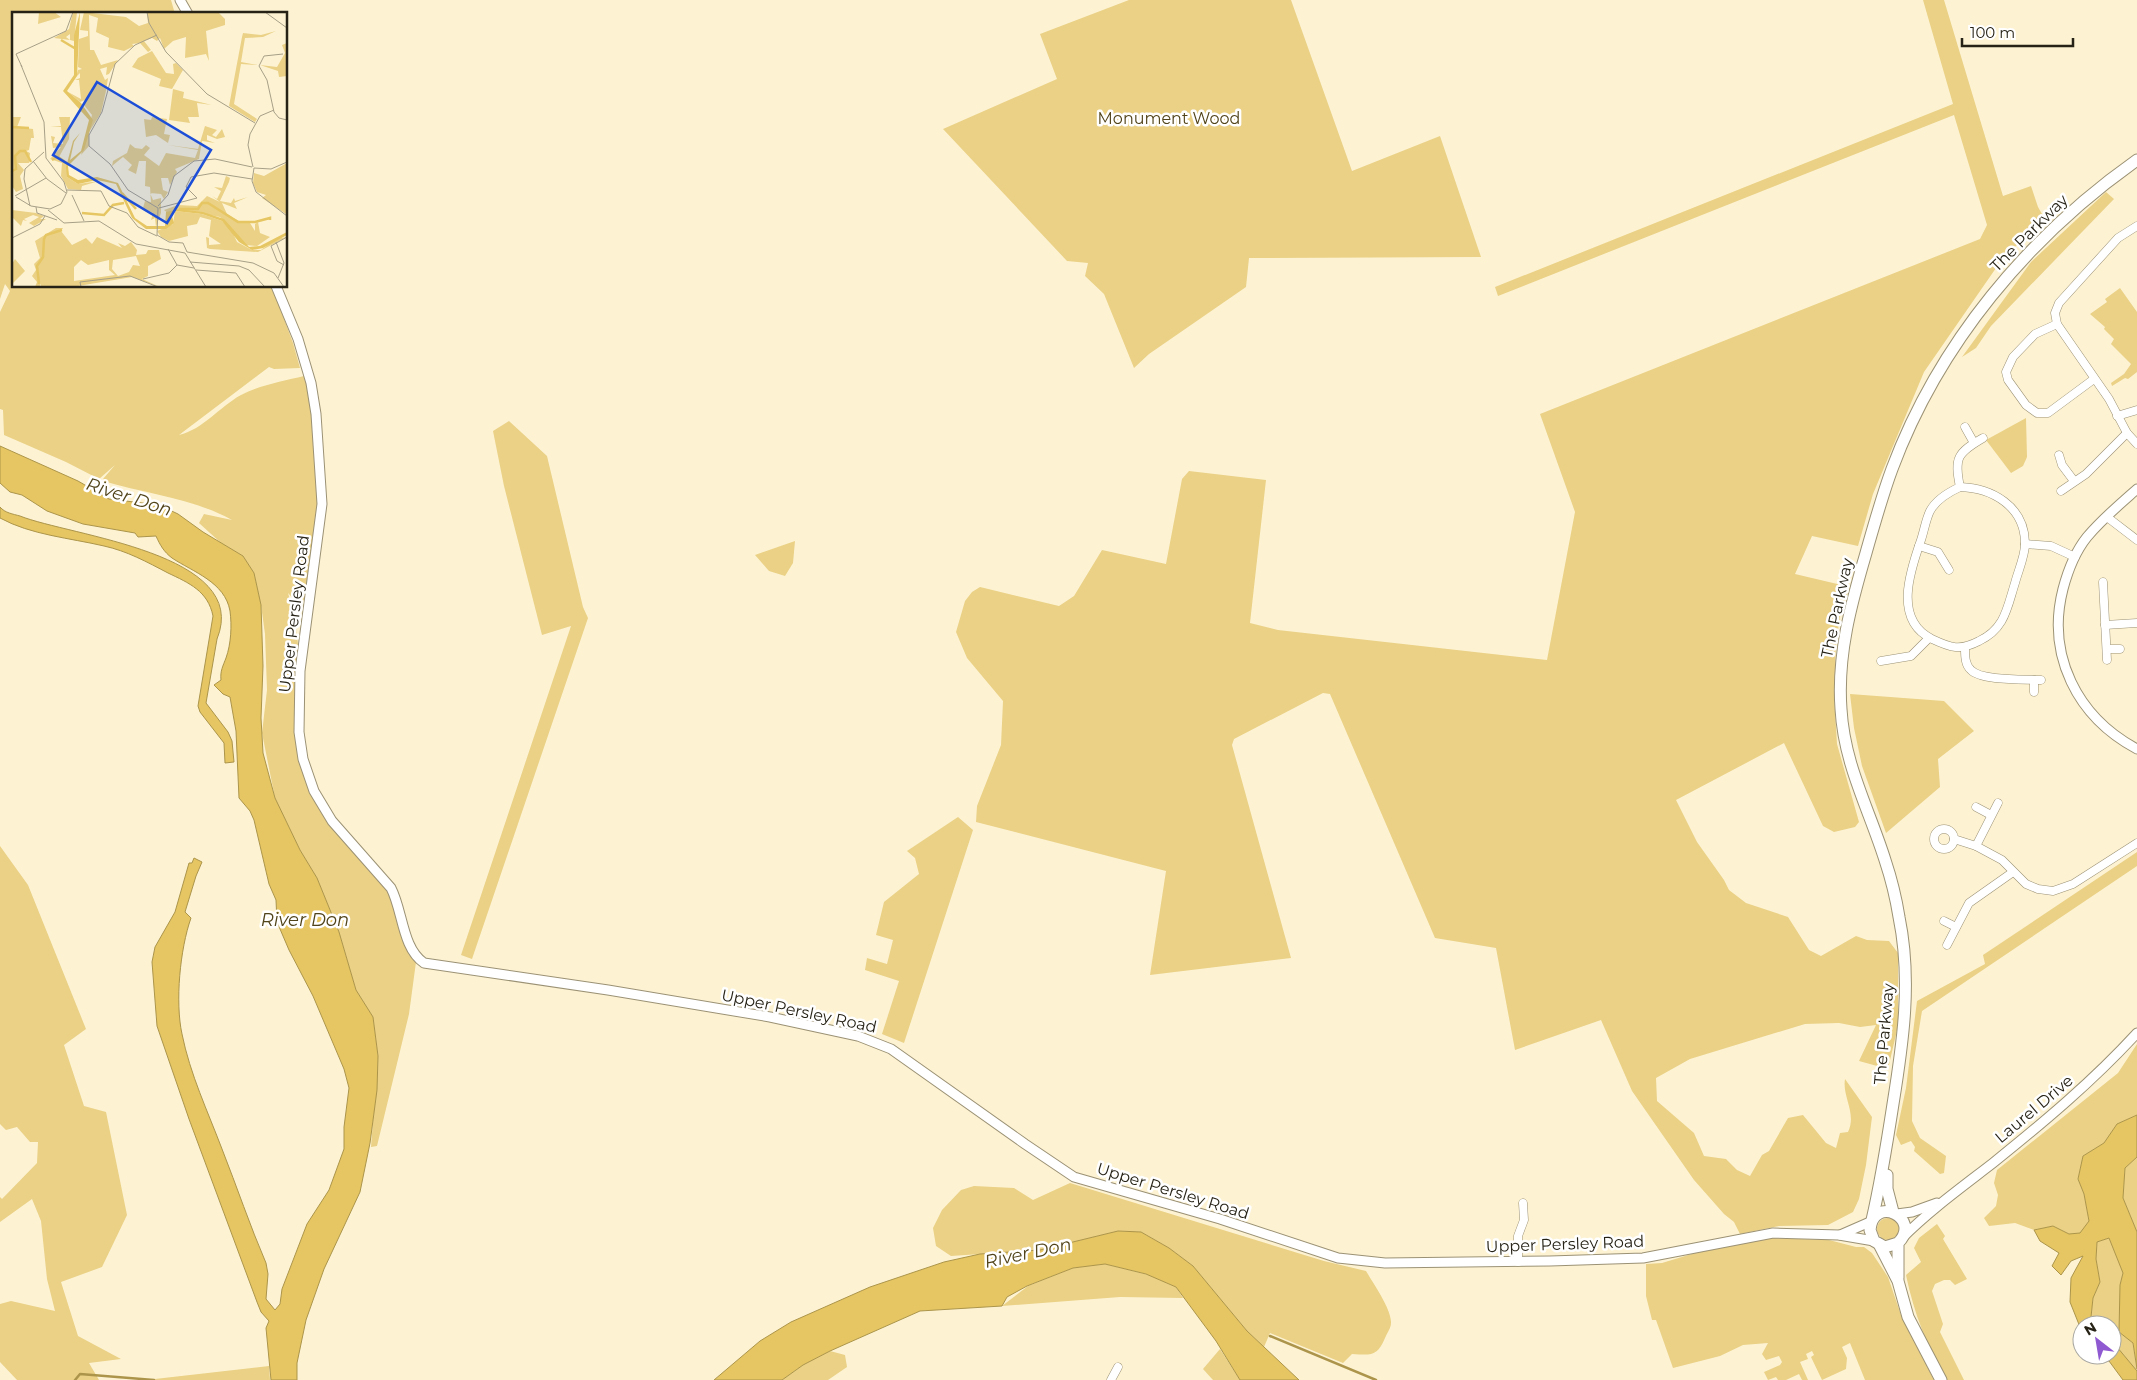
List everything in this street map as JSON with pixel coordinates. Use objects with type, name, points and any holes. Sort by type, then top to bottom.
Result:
[{"type":"main road","name":"The Parkway","points":[[1887,1148],[1902,1053],[1906,980],[1898,910],[1885,860],[1852,769],[1844,733],[1841,710],[1841,671],[1850,611],[1875,520],[1892,468],[1912,423],[1945,362],[1990,296],[2035,248],[2095,192],[2137,160]]},
{"type":"main road","points":[[1887,1148],[1887,1189],[1895,1213],[1905,1225],[1900,1241],[1898,1281]]},
{"type":"main road","points":[[1887,1148],[1870,1230],[1898,1281],[1908,1316],[1941,1380]]},
{"type":"main road","points":[[1872,1220],[1882,1212],[1895,1213]]},
{"type":"main road","points":[[1877,1243],[1885,1247],[1900,1241]]},
{"type":"street","points":[[180,0],[187,12]]},
{"type":"street","points":[[2137,226],[2118,238],[2059,303],[2054,313],[2057,324],[2108,399],[2127,433],[2137,444]]},
{"type":"street","name":"Upper Persley Road","points":[[277,288],[298,339],[311,383],[316,414],[322,504],[300,671],[299,732],[303,759],[314,791],[332,822],[391,888],[397,899],[410,948],[417,958],[424,963],[608,990],[770,1018],[858,1036],[891,1049],[1074,1177],[1220,1219],[1320,1253],[1356,1261],[1385,1263],[1518,1262],[1643,1258],[1773,1233],[1840,1235],[1877,1243]]},
{"type":"street","points":[[2057,324],[2034,334],[2013,357],[2006,372],[2008,380],[2031,410],[2038,413],[2048,413],[2094,379]]},
{"type":"street","points":[[2116,416],[2137,410]]},
{"type":"street","points":[[1965,427],[1974,443]]},
{"type":"street","points":[[2061,491],[2097,464],[2107,451],[2127,433]]},
{"type":"street","points":[[1960,487],[1956,466],[1957,459],[1965,449],[1982,438]]},
{"type":"street","points":[[2059,455],[2062,465],[2074,481]]},
{"type":"street","points":[[1960,487],[1988,491],[2004,500],[2018,518],[2026,544],[2004,616],[1990,636],[1965,648],[1945,645],[1929,638],[1918,627],[1909,612],[1907,597],[1908,582],[1931,510],[1950,492],[1960,487]]},
{"type":"street","points":[[2137,489],[2106,517],[2087,538],[2075,557],[2067,573],[2060,600],[2058,642],[2064,666],[2074,688],[2093,715],[2118,737],[2137,749]]},
{"type":"street","points":[[2106,517],[2137,540]]},
{"type":"street","points":[[2026,544],[2051,546],[2075,557]]},
{"type":"street","points":[[1919,546],[1938,552],[1950,570]]},
{"type":"street","points":[[2103,582],[2107,660]]},
{"type":"street","points":[[2106,625],[2137,623]]},
{"type":"street","points":[[1881,661],[1911,656],[1929,638]]},
{"type":"street","points":[[1965,648],[1966,661],[1970,670],[1979,676],[2037,680],[2034,692]]},
{"type":"street","points":[[2107,649],[2120,649]]},
{"type":"street","points":[[1976,846],[1998,803]]},
{"type":"street","points":[[1976,807],[1991,815]]},
{"type":"street","points":[[1954,839],[1976,846],[2002,860],[2026,884],[2038,889],[2053,891],[2061,890],[2073,884],[2137,843]]},
{"type":"street","points":[[1947,945],[1969,904],[2013,872]]},
{"type":"street","points":[[1944,922],[1956,927]]},
{"type":"street","name":"Laurel Drive","points":[[1900,1241],[1944,1201],[2019,1142],[2089,1083],[2137,1033]]},
{"type":"street","name":"Laurel Drive","points":[[1895,1213],[1912,1212],[1944,1201]]},
{"type":"street","points":[[1518,1262],[1518,1236],[1524,1220],[1523,1203]]},
{"type":"street","name":"Upper Persley Road","points":[[1840,1235],[1872,1220]]},
{"type":"street","points":[[1111,1380],[1118,1367]]},
{"type":"green space","points":[[0,0],[171,0],[174,12],[12,12],[12,288],[273,288],[300,368],[274,369],[269,367],[179,435],[204,423],[241,395],[272,384],[304,376],[311,403],[318,508],[306,603],[298,604],[288,593],[298,641],[296,718],[311,780],[323,811],[338,835],[374,873],[393,899],[405,938],[416,962],[409,1014],[377,1146],[371,1147],[378,1056],[373,1017],[356,990],[339,932],[317,878],[300,850],[275,798],[262,733],[267,690],[265,634],[254,573],[243,556],[221,543],[199,523],[204,514],[232,520],[185,501],[103,481],[115,465],[99,479],[66,462],[4,435],[3,410],[0,409],[0,312],[10,291],[5,284],[0,299]]},
{"type":"green space","name":"Monument Wood","points":[[1129,0],[1291,0],[1352,171],[1440,136],[1481,257],[1249,258],[1246,287],[1149,354],[1134,368],[1104,294],[1085,276],[1088,263],[1067,261],[943,129],[1057,79],[1040,34]]},
{"type":"green space","points":[[1923,0],[1944,0],[2003,196],[2031,186],[2038,207],[2046,221],[2005,255],[1924,372],[1873,494],[1858,546],[1812,536],[1795,574],[1850,587],[1841,610],[1836,643],[1834,695],[1837,744],[1859,822],[1855,827],[1834,832],[1823,826],[1784,743],[1676,800],[1697,842],[1729,890],[1746,903],[1788,917],[1809,950],[1821,956],[1856,936],[1867,940],[1889,941],[1898,953],[1898,1026],[1888,1069],[1859,1061],[1876,1025],[1860,1027],[1839,1023],[1805,1024],[1690,1059],[1656,1078],[1657,1101],[1694,1133],[1704,1156],[1726,1159],[1737,1170],[1750,1176],[1762,1155],[1769,1151],[1788,1118],[1803,1115],[1826,1143],[1836,1148],[1840,1133],[1848,1132],[1851,1118],[1845,1092],[1845,1079],[1872,1117],[1866,1165],[1859,1199],[1853,1212],[1828,1225],[1779,1226],[1740,1234],[1734,1222],[1724,1214],[1694,1180],[1632,1091],[1601,1020],[1515,1050],[1496,948],[1435,938],[1330,694],[1323,693],[1234,739],[1232,745],[1291,958],[1150,975],[1166,871],[976,822],[977,806],[1001,745],[1003,701],[967,658],[956,632],[965,601],[972,592],[980,587],[1059,606],[1074,596],[1102,550],[1166,564],[1182,479],[1189,471],[1266,480],[1250,623],[1278,630],[1547,660],[1575,512],[1540,414],[1980,239],[1987,225],[1954,115],[1498,296],[1495,287],[1953,104]]},
{"type":"green space","points":[[2106,192],[2114,199],[1991,326],[1976,348],[1962,357],[2031,262]]},
{"type":"green space","points":[[2120,288],[2137,312],[2137,372],[2128,379],[2125,378],[2112,386],[2111,383],[2124,374],[2131,364],[2111,344],[2114,339],[2104,329],[2105,327],[2090,314],[2107,302],[2105,299]]},
{"type":"green space","points":[[2026,418],[2027,457],[2023,466],[2011,473],[1986,440]]},
{"type":"green space","points":[[509,421],[547,456],[583,607],[588,618],[472,959],[461,955],[571,626],[542,635],[504,486],[493,431]]},
{"type":"green space","points":[[795,541],[793,563],[785,576],[769,571],[755,555]]},
{"type":"green space","points":[[1850,694],[1944,701],[1974,731],[1938,759],[1940,787],[1886,833],[1862,766],[1854,728]]},
{"type":"green space","points":[[958,817],[973,830],[904,1043],[882,1034],[899,981],[865,970],[867,958],[887,964],[893,940],[876,935],[884,902],[919,874],[915,858],[907,851]]},
{"type":"green space","points":[[0,846],[28,885],[86,1029],[64,1045],[84,1106],[106,1112],[127,1215],[102,1267],[61,1282],[78,1336],[121,1359],[89,1363],[99,1380],[17,1380],[0,1362],[0,1304],[11,1301],[55,1311],[47,1279],[41,1221],[32,1199],[0,1222],[0,1197],[2,1199],[37,1163],[38,1142],[30,1142],[17,1127],[6,1130],[0,1124]]},
{"type":"green space","points":[[2137,852],[2137,866],[1922,1011],[1913,1066],[1912,1121],[1920,1138],[1946,1156],[1944,1173],[1940,1174],[1914,1151],[1915,1147],[1911,1141],[1901,1145],[1896,1135],[1906,1088],[1917,1001],[1985,964],[1983,955]]},
{"type":"green space","points":[[2137,1044],[2137,1115],[2117,1124],[2104,1143],[2083,1156],[2078,1179],[2084,1194],[2089,1221],[2080,1234],[2069,1234],[2053,1226],[2034,1230],[2015,1223],[1989,1226],[1984,1218],[1996,1206],[1998,1195],[1994,1183],[1997,1170],[2118,1073]]},
{"type":"green space","points":[[2137,1157],[2137,1232],[2123,1198],[2125,1168]]},
{"type":"green space","points":[[1070,1183],[1324,1261],[1366,1271],[1388,1311],[1391,1323],[1390,1329],[1376,1352],[1373,1354],[1352,1354],[1343,1363],[1270,1333],[1264,1347],[1247,1331],[1193,1266],[1169,1248],[1141,1232],[1118,1231],[1040,1250],[951,1256],[936,1246],[933,1228],[942,1210],[961,1190],[974,1186],[1014,1188],[1033,1200]]},
{"type":"green space","points":[[1888,1218],[1896,1221],[1899,1229],[1896,1237],[1888,1240],[1880,1237],[1877,1229],[1880,1221]]},
{"type":"green space","points":[[1937,1224],[1945,1236],[1943,1239],[1967,1279],[1955,1285],[1950,1280],[1944,1280],[1935,1284],[1932,1291],[1943,1324],[1940,1332],[1964,1380],[1947,1380],[1927,1342],[1917,1316],[1906,1275],[1921,1262],[1914,1248],[1919,1238]]},
{"type":"green space","points":[[1772,1238],[1829,1240],[1856,1247],[1864,1247],[1872,1253],[1888,1277],[1901,1315],[1934,1380],[1865,1380],[1850,1343],[1842,1347],[1847,1358],[1846,1369],[1822,1380],[1811,1357],[1814,1355],[1812,1351],[1806,1354],[1808,1359],[1800,1362],[1808,1380],[1802,1380],[1799,1374],[1786,1380],[1778,1380],[1776,1377],[1768,1380],[1764,1372],[1780,1365],[1782,1362],[1779,1356],[1766,1360],[1762,1354],[1768,1343],[1743,1345],[1720,1356],[1673,1368],[1656,1320],[1652,1320],[1646,1296],[1646,1264],[1662,1263],[1695,1253]]},
{"type":"green space","points":[[2109,1238],[2123,1273],[2120,1285],[2120,1315],[2091,1315],[2093,1298],[2100,1282],[2096,1259],[2097,1242]]},
{"type":"green space","points":[[1105,1264],[1149,1275],[1176,1287],[1183,1298],[1120,1297],[1002,1306],[1028,1286],[1073,1268]]},
{"type":"green space","points":[[2122,1334],[2133,1343],[2137,1371],[2122,1353]]},
{"type":"green space","points":[[1220,1349],[1240,1380],[1213,1380],[1203,1369]]},
{"type":"green space","points":[[830,1351],[845,1355],[847,1367],[828,1380],[782,1380],[803,1365]]},
{"type":"green space","points":[[269,1366],[270,1380],[146,1380]]},
{"type":"water","name":"River Don","points":[[0,446],[78,481],[109,499],[159,505],[178,514],[203,532],[243,556],[254,573],[261,605],[263,666],[261,718],[263,753],[275,798],[300,850],[317,878],[339,932],[356,990],[373,1017],[378,1056],[377,1090],[370,1143],[360,1192],[324,1269],[306,1320],[297,1363],[297,1380],[271,1380],[266,1328],[269,1321],[261,1312],[257,1302],[189,1119],[157,1026],[152,962],[155,947],[175,912],[189,863],[192,863],[194,858],[202,862],[185,912],[191,918],[181,960],[179,1007],[182,1034],[185,1049],[200,1093],[266,1263],[268,1274],[266,1299],[275,1310],[280,1304],[282,1289],[307,1224],[329,1190],[344,1149],[344,1127],[349,1088],[344,1069],[313,996],[277,922],[276,900],[269,884],[254,820],[250,811],[239,798],[236,731],[230,697],[223,694],[214,685],[221,680],[221,671],[228,653],[230,641],[231,617],[227,601],[215,585],[169,556],[162,548],[156,536],[138,537],[135,533],[83,524],[47,511],[22,495],[10,492],[0,483]]},
{"type":"water","points":[[0,507],[4,511],[44,524],[114,541],[150,553],[183,568],[208,586],[221,610],[206,703],[228,732],[232,741],[234,762],[225,763],[224,743],[200,712],[198,706],[213,616],[207,600],[202,594],[183,580],[121,551],[38,532],[12,524],[0,518]]},
{"type":"water","points":[[2137,1115],[2137,1157],[2125,1168],[2123,1198],[2137,1232],[2137,1369],[2133,1343],[2122,1334],[2122,1315],[2119,1315],[2120,1285],[2123,1273],[2109,1238],[2097,1242],[2096,1259],[2100,1282],[2093,1298],[2091,1315],[2075,1315],[2070,1302],[2071,1278],[2083,1256],[2071,1261],[2061,1275],[2052,1266],[2059,1253],[2040,1241],[2034,1230],[2053,1226],[2069,1234],[2080,1233],[2089,1221],[2084,1194],[2078,1179],[2083,1156],[2104,1143],[2117,1124]]},
{"type":"water","name":"River Don","points":[[1118,1231],[1141,1232],[1169,1248],[1193,1266],[1247,1331],[1299,1380],[1240,1380],[1216,1341],[1176,1287],[1146,1274],[1105,1264],[1073,1268],[1027,1286],[1007,1297],[1002,1306],[920,1311],[830,1351],[803,1365],[782,1380],[714,1380],[760,1341],[791,1322],[870,1287],[944,1262],[980,1254],[1040,1250]]},
{"type":"water","points":[[2122,1353],[2137,1371],[2137,1380],[2123,1380],[2112,1365],[2122,1365]]},
{"type":"waterway","points":[[1270,1336],[1376,1380]]},
{"type":"waterway","points":[[75,1380],[80,1374],[154,1380]]}]
